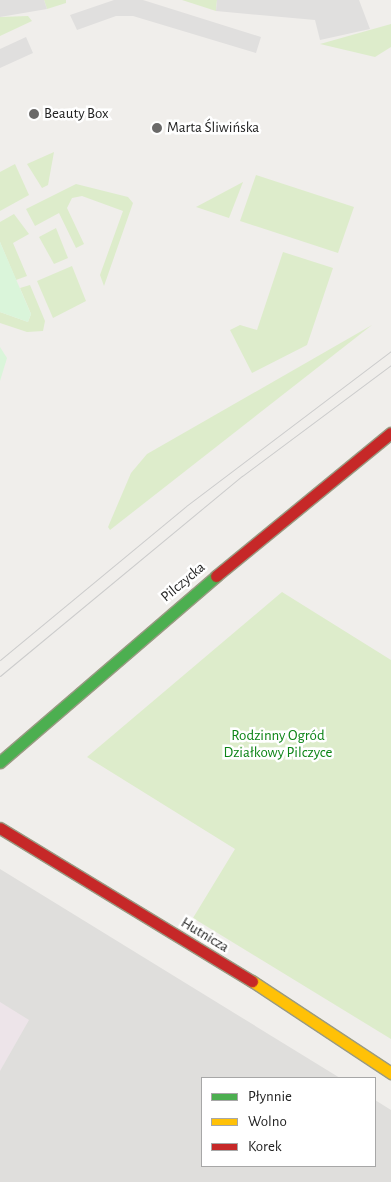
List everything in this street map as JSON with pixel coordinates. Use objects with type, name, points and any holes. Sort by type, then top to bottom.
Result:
[{"type":"street","name":"Pilczycka","points":[[0,762],[173,610],[391,433]]},
{"type":"street","name":"Hutnicza","points":[[0,828],[247,978],[391,1073]]},
{"type":"shaded area","points":[[0,0],[44,0],[47,9],[0,17]]},
{"type":"shaded area","points":[[114,0],[143,0],[261,37],[256,53],[133,16],[116,16],[77,30],[70,15]]},
{"type":"shaded area","points":[[217,0],[359,0],[370,29],[320,40],[315,20],[216,11]]},
{"type":"shaded area","points":[[26,37],[33,53],[0,68],[0,49]]},
{"type":"shaded area","points":[[0,869],[338,1077],[201,1077],[201,1167],[376,1167],[376,1101],[391,1110],[391,1182],[0,1182]]},
{"type":"shaded area","points":[[0,1002],[29,1020],[0,1071]]},
{"type":"green space","points":[[44,0],[66,0],[66,3],[47,9]]},
{"type":"green space","points":[[182,0],[217,0],[216,11]]},
{"type":"green space","points":[[28,16],[32,21],[0,36],[0,17]]},
{"type":"green space","points":[[391,24],[391,47],[375,57],[320,44]]},
{"type":"green space","points":[[54,152],[48,185],[42,188],[27,164]]},
{"type":"green space","points":[[15,164],[29,195],[0,211],[0,172]]},
{"type":"green space","points":[[256,175],[354,207],[338,253],[240,221]]},
{"type":"green space","points":[[243,182],[229,218],[196,207]]},
{"type":"green space","points":[[76,184],[128,197],[133,203],[104,286],[100,275],[123,211],[82,196],[72,198],[67,208],[84,244],[76,248],[59,213],[35,226],[26,209]]},
{"type":"green space","points":[[14,214],[29,234],[13,243],[27,276],[16,280],[0,242],[0,222]]},
{"type":"green space","points":[[56,228],[68,258],[54,264],[39,237]]},
{"type":"green space","points":[[0,242],[31,314],[28,322],[0,312]]},
{"type":"green space","points":[[283,252],[333,268],[307,345],[252,373],[230,330],[240,325],[257,330]]},
{"type":"green space","points":[[72,266],[86,301],[53,318],[37,281]]},
{"type":"green space","points":[[30,285],[45,321],[43,331],[27,332],[0,323],[0,312],[28,322],[31,314],[20,288]]},
{"type":"green space","points":[[372,325],[110,530],[108,527],[131,473],[147,454]]},
{"type":"green space","points":[[0,347],[7,358],[0,381]]},
{"type":"green space","name":"Rodzinny Ogród Działkowy Pilczyce","points":[[282,592],[391,660],[391,1039],[193,918],[235,849],[87,757]]},
{"type":"tram line","points":[[0,660],[186,506],[391,351]]},
{"type":"tram line","points":[[0,676],[242,476],[391,365]]},
{"type":"traffic: fast","points":[[0,762],[216,576]]},
{"type":"traffic: slow","points":[[252,981],[391,1073]]},
{"type":"traffic: jam","points":[[216,576],[391,433]]},
{"type":"traffic: jam","points":[[0,828],[252,981]]},
{"type":"place","name":"Beauty Box","points":[[34,114]]},
{"type":"place","name":"Marta Śliwińska","points":[[157,128]]}]
